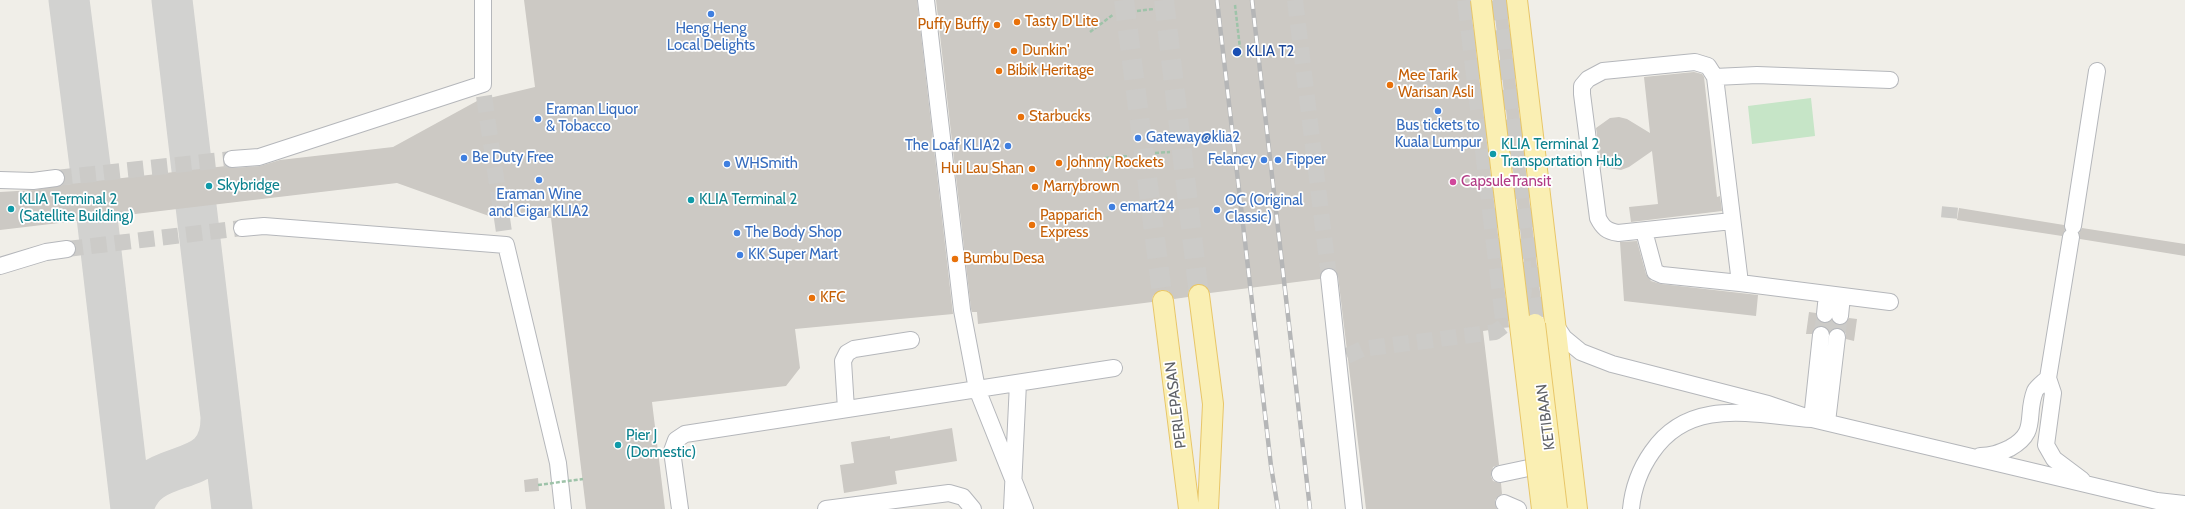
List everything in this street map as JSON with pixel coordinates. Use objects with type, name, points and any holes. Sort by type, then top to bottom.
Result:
[{"type":"main road","points":[[1481,0],[1542,509]]},
{"type":"main road","points":[[1517,0],[1577,509]]},
{"type":"main road","points":[[1199,295],[1213,404],[1208,509]]},
{"type":"main road","name":"PERLEPASAN","points":[[1163,301],[1189,509]]},
{"type":"main road","name":"KETIBAAN","points":[[1535,324],[1556,509]]},
{"type":"main road","points":[[1506,328],[1513,370],[1556,509]]},
{"type":"street","points":[[232,159],[259,156],[483,90],[483,0]]},
{"type":"street","points":[[926,0],[962,310],[977,389],[1025,509]]},
{"type":"street","points":[[1732,221],[1644,231],[1610,232],[1603,228],[1598,218],[1582,94],[1582,86],[1588,79],[1603,71],[1696,62],[1708,66],[1715,77],[1740,283]]},
{"type":"street","points":[[2092,485],[2073,475],[2054,459],[2049,452],[2046,436],[2053,393],[2048,378],[2097,71]]},
{"type":"street","points":[[1715,77],[1757,75],[1890,80]]},
{"type":"street","points":[[0,180],[33,181],[56,178]]},
{"type":"street","points":[[242,228],[264,226],[505,239],[558,463],[563,509]]},
{"type":"street","points":[[1644,231],[1655,272],[1662,275],[1740,283],[1890,302]]},
{"type":"street","points":[[0,266],[46,252],[67,249]]},
{"type":"street","points":[[1329,278],[1343,362],[1354,509]]},
{"type":"street","points":[[1832,315],[1835,295]]},
{"type":"street","points":[[1556,326],[1572,345],[1600,360],[1768,404],[1820,421],[2157,501],[2185,504]]},
{"type":"street","points":[[1820,335],[1820,421]]},
{"type":"street","points":[[1820,421],[1837,337]]},
{"type":"street","points":[[846,409],[842,361],[847,353],[854,349],[911,340]]},
{"type":"street","points":[[680,509],[672,451],[676,440],[685,434],[1114,368]]},
{"type":"street","points":[[1963,455],[1997,454],[2020,442],[2028,430],[2035,390],[2048,378]]},
{"type":"street","points":[[1012,509],[1018,383]]},
{"type":"street","points":[[1500,474],[1525,470],[1540,462],[1550,450],[1563,424],[1565,407]]},
{"type":"street","points":[[1631,509],[1633,492],[1647,459],[1661,441],[1681,423],[1711,413],[1726,412],[1820,421]]},
{"type":"street","points":[[826,509],[949,493],[963,498],[973,509]]},
{"type":"path","points":[[1235,5],[1241,57]]},
{"type":"path","points":[[1137,11],[1154,9]]},
{"type":"path","points":[[1090,32],[1114,14]]},
{"type":"path","points":[[1155,153],[1170,152]]},
{"type":"path","points":[[1105,158],[1129,156]]},
{"type":"path","points":[[538,485],[583,479]]},
{"type":"green space","points":[[1811,98],[1815,136],[1752,144],[1748,106]]},
{"type":"building","name":"KLIA Terminal 2","points":[[524,0],[917,0],[953,314],[795,329],[800,368],[786,386],[652,402],[665,509],[586,509],[551,218],[489,216],[397,183],[0,230],[0,192],[34,190],[62,185],[226,166],[233,168],[260,166],[280,160],[393,147],[477,101],[535,87]]},
{"type":"building","points":[[936,0],[1470,0],[1509,327],[1483,331],[1499,465],[1493,467],[1491,476],[1493,481],[1501,483],[1502,494],[1495,500],[1497,509],[1366,509],[1338,276],[1332,268],[1323,270],[1320,279],[1210,293],[1204,285],[1197,284],[1189,290],[1188,297],[1174,299],[1168,291],[1161,290],[1153,296],[1152,302],[978,324],[977,312],[972,312],[971,309]]},
{"type":"building","points":[[1493,0],[1506,0],[1542,309],[1540,314],[1530,314]]},
{"type":"building","points":[[1694,72],[1702,74],[1704,77],[1717,197],[1720,196],[1722,211],[1631,222],[1629,207],[1658,204],[1652,151],[1629,167],[1621,170],[1604,167],[1601,164],[1596,128],[1610,118],[1619,117],[1627,119],[1650,133],[1644,77]]},
{"type":"building","points":[[1959,208],[2064,225],[2065,230],[2062,236],[1957,220]]},
{"type":"building","points":[[2082,228],[2185,244],[2185,256],[2080,239],[2079,233]]},
{"type":"building","points":[[1637,241],[1646,274],[1651,281],[1661,284],[1758,295],[1756,316],[1624,301],[1620,242]]},
{"type":"building","points":[[1809,312],[1816,313],[1817,318],[1824,323],[1832,320],[1839,325],[1844,324],[1849,318],[1857,319],[1854,341],[1846,339],[1846,333],[1838,328],[1830,331],[1826,327],[1818,326],[1812,334],[1806,334]]},
{"type":"building","points":[[952,428],[957,461],[895,471],[897,484],[844,493],[840,465],[854,463],[851,442],[890,436],[890,439]]},
{"type":"building","points":[[538,478],[539,491],[525,492],[524,480]]},
{"type":"taxiway","points":[[69,0],[92,182]]},
{"type":"taxiway","points":[[172,0],[192,170]]},
{"type":"taxiway","points":[[196,206],[232,509]]},
{"type":"taxiway","points":[[97,217],[131,509]]},
{"type":"taxiway","points":[[133,509],[141,491],[153,480],[168,472],[198,461],[210,452],[218,437],[221,415]]},
{"type":"tunnel","points":[[1124,0],[1163,301]]},
{"type":"tunnel","points":[[1164,0],[1199,295]]},
{"type":"tunnel","points":[[1295,0],[1329,277]]},
{"type":"tunnel","points":[[1467,0],[1506,328]]},
{"type":"tunnel","points":[[1497,0],[1535,324]]},
{"type":"tunnel","points":[[484,96],[504,232]]},
{"type":"tunnel","points":[[56,178],[232,159]]},
{"type":"tunnel","points":[[1949,218],[1950,207]]},
{"type":"tunnel","points":[[67,249],[242,228]]},
{"type":"tunnel","points":[[1347,356],[1362,349],[1495,332],[1506,324],[1519,308],[1524,290],[1522,256]]},
{"type":"tunnel","points":[[1821,335],[1825,314]]},
{"type":"tunnel","points":[[1837,337],[1840,316]]},
{"type":"railway","points":[[1217,0],[1271,466],[1278,509]]},
{"type":"railway","points":[[1252,0],[1310,509]]},
{"type":"place","name":"Heng Heng Local Delights","points":[[711,14]]},
{"type":"place","name":"Tasty D'Lite","points":[[1017,22]]},
{"type":"place","name":"Puffy Buffy","points":[[997,25]]},
{"type":"place","name":"Dunkin'","points":[[1014,51]]},
{"type":"place","name":"KLIA T2","points":[[1237,52]]},
{"type":"place","name":"Bibik Heritage","points":[[999,71]]},
{"type":"place","name":"Mee Tarik Warisan Asli","points":[[1390,85]]},
{"type":"place","name":"Bus tickets to Kuala Lumpur","points":[[1438,111]]},
{"type":"place","name":"Starbucks","points":[[1021,117]]},
{"type":"place","name":"Eraman Liquor & Tobacco","points":[[538,119]]},
{"type":"place","name":"Gateway@klia2","points":[[1138,138]]},
{"type":"place","name":"The Loaf KLIA2","points":[[1008,146]]},
{"type":"place","name":"KLIA Terminal 2 Transportation Hub","points":[[1493,154]]},
{"type":"place","name":"Be Duty Free","points":[[464,158]]},
{"type":"place","name":"Felancy","points":[[1264,160]]},
{"type":"place","name":"Fipper","points":[[1278,160]]},
{"type":"place","name":"Johnny Rockets","points":[[1059,163]]},
{"type":"place","name":"WHSmith","points":[[727,164]]},
{"type":"place","name":"Hui Lau Shan","points":[[1032,169]]},
{"type":"place","name":"Eraman Wine and Cigar KLIA2","points":[[539,180]]},
{"type":"place","name":"CapsuleTransit","points":[[1453,182]]},
{"type":"place","name":"Skybridge","points":[[209,186]]},
{"type":"place","name":"Marrybrown","points":[[1035,187]]},
{"type":"place","name":"KLIA Terminal 2","points":[[691,200]]},
{"type":"place","name":"emart24","points":[[1112,207]]},
{"type":"place","name":"KLIA Terminal 2 (Satellite Building)","points":[[11,209]]},
{"type":"place","name":"OC (Original Classic)","points":[[1217,210]]},
{"type":"place","name":"Papparich Express","points":[[1032,225]]},
{"type":"place","name":"The Body Shop","points":[[737,233]]},
{"type":"place","name":"KK Super Mart","points":[[740,255]]},
{"type":"place","name":"Bumbu Desa","points":[[955,259]]},
{"type":"place","name":"KFC","points":[[812,298]]},
{"type":"place","name":"Pier J (Domestic)","points":[[618,445]]}]
